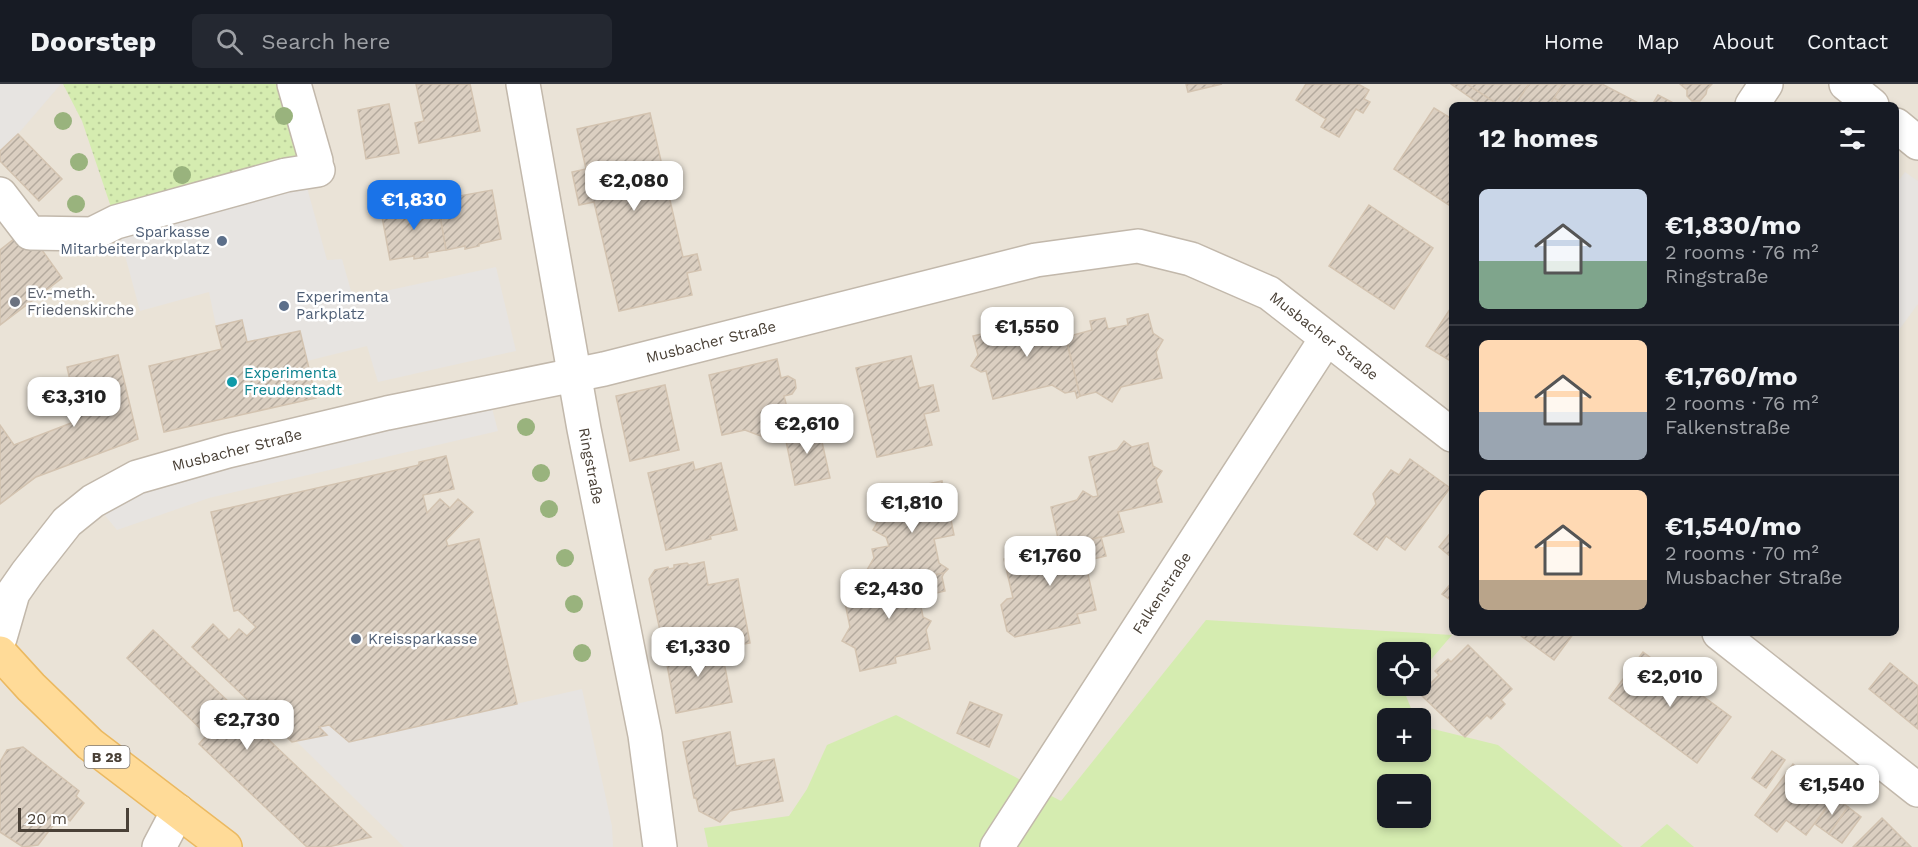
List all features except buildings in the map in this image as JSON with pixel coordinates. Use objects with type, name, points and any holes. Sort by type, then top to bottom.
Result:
[{"type":"main road","name":"B 28","points":[[0,653],[31,687],[90,744],[225,847]]},
{"type":"street","points":[[0,194],[30,233],[92,234],[116,222],[317,166],[294,84]]},
{"type":"street","name":"Ringstraße","points":[[523,84],[574,375],[645,735],[660,847]]},
{"type":"street","points":[[1754,102],[1766,84]]},
{"type":"street","points":[[1846,84],[1868,102]]},
{"type":"street","points":[[1899,127],[1918,143]]},
{"type":"street","name":"Musbacher Straße","points":[[0,638],[13,593],[67,522],[93,501],[137,477],[228,451],[364,419],[604,369],[1036,260],[1138,246],[1191,259],[1269,293],[1449,433]]},
{"type":"street","name":"Falkenstraße","points":[[997,847],[1326,339]]},
{"type":"street","points":[[1723,636],[1918,790]]},
{"type":"street","points":[[159,847],[178,812]]},
{"type":"shaded area","points":[[0,84],[1918,84],[1918,847],[0,847]]},
{"type":"shaded area","points":[[0,84],[61,84],[18,134],[0,151]]},
{"type":"shaded area","points":[[1905,172],[1918,181],[1918,304],[1899,330],[1899,180]]},
{"type":"shaded area","points":[[303,173],[327,260],[342,259],[353,298],[496,267],[516,351],[378,382],[367,346],[307,361],[300,331],[247,342],[242,320],[216,326],[209,292],[140,311],[116,222]]},
{"type":"shaded area","points":[[488,393],[498,431],[209,498],[117,530],[93,501]]},
{"type":"shaded area","points":[[582,689],[612,826],[613,847],[404,847],[296,741],[326,735],[319,727],[329,725],[349,742]]},
{"type":"green space","points":[[63,84],[283,84],[303,173],[116,222],[82,121]]},
{"type":"green space","points":[[1206,620],[1449,635],[1451,636],[1431,659],[1431,642],[1377,642],[1377,696],[1406,696],[1411,708],[1377,708],[1377,762],[1431,762],[1431,728],[1498,745],[1623,847],[708,847],[704,828],[789,816],[807,789],[827,745],[896,715],[1061,801]]},
{"type":"green space","points":[[1667,824],[1694,847],[1640,847]]},
{"type":"place","name":"Sparkasse Mitarbeiterparkplatz","points":[[222,241]]},
{"type":"place","name":"Ev.-meth. Friedenskirche","points":[[15,302]]},
{"type":"place","name":"Experimenta Parkplatz","points":[[284,306]]},
{"type":"place","name":"Experimenta Freudenstadt","points":[[232,382]]},
{"type":"place","name":"Kreissparkasse","points":[[356,639]]}]
